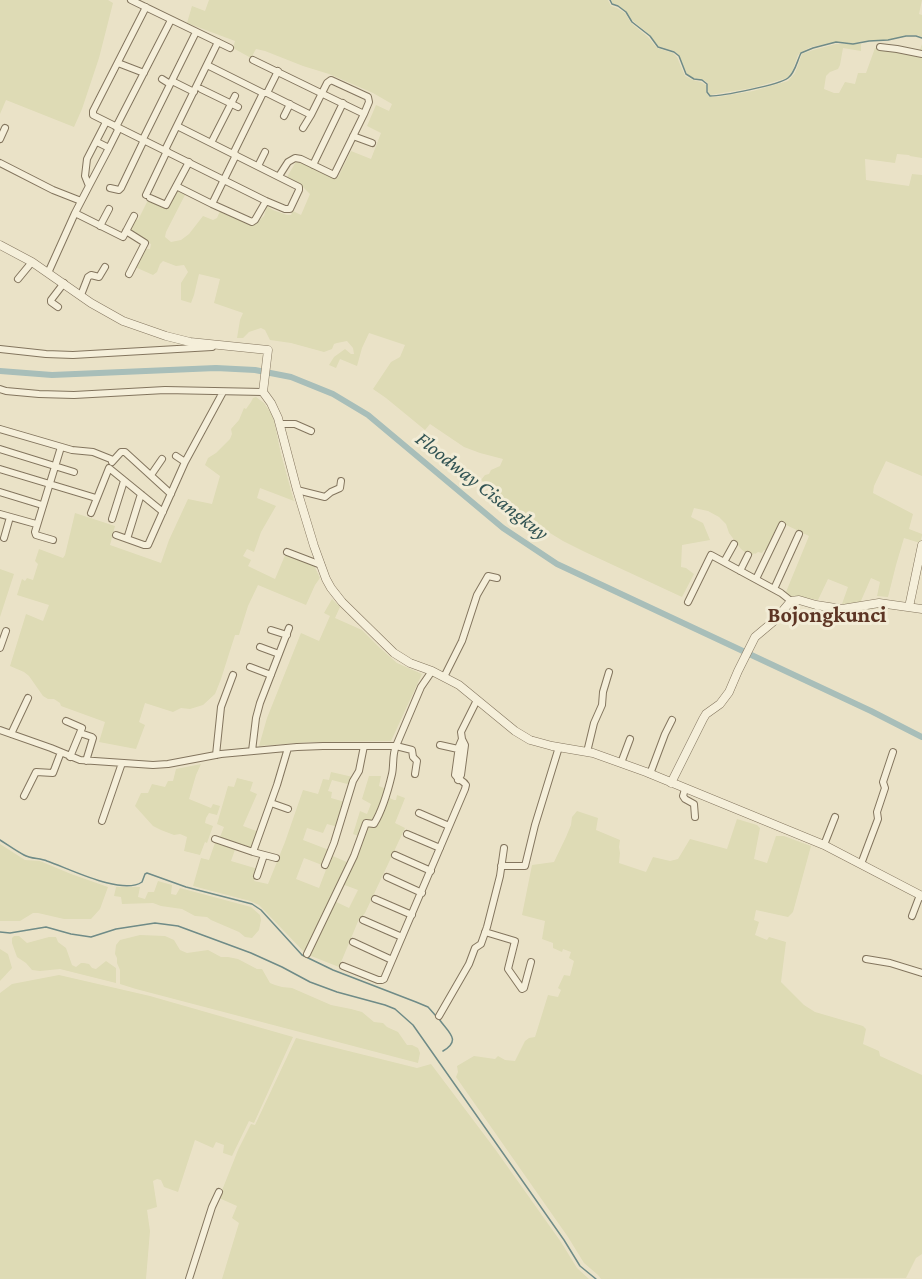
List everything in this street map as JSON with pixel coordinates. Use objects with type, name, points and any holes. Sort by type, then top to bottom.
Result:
[{"type":"street","points":[[131,0],[230,48]]},
{"type":"street","points":[[146,7],[93,113],[94,116],[266,201],[290,209],[299,188],[177,126]]},
{"type":"street","points":[[48,273],[75,213],[171,20]]},
{"type":"street","points":[[110,188],[119,190],[121,188],[196,32]]},
{"type":"street","points":[[189,162],[166,205],[148,197],[177,126],[197,91],[218,42]]},
{"type":"street","points":[[880,47],[922,54]]},
{"type":"street","points":[[254,60],[364,114]]},
{"type":"street","points":[[118,63],[144,73]]},
{"type":"street","points":[[207,65],[311,115]]},
{"type":"street","points":[[212,204],[234,155],[278,71]]},
{"type":"street","points":[[162,79],[234,106]]},
{"type":"street","points":[[279,176],[288,162],[295,158],[334,175],[364,114],[369,102],[367,96],[330,80],[303,128]]},
{"type":"street","points":[[211,143],[234,106],[235,96]]},
{"type":"street","points":[[313,165],[343,103]]},
{"type":"street","points":[[284,116],[290,104]]},
{"type":"street","points":[[89,186],[85,176],[85,165],[106,122]]},
{"type":"street","points":[[0,139],[5,128]]},
{"type":"street","points":[[353,136],[372,143]]},
{"type":"street","points":[[97,142],[109,148]]},
{"type":"street","points":[[258,166],[265,152]]},
{"type":"street","points":[[0,163],[53,190],[81,201]]},
{"type":"street","points":[[176,186],[252,222],[266,201]]},
{"type":"street","points":[[100,226],[109,209]]},
{"type":"street","points":[[75,213],[123,237],[134,216]]},
{"type":"street","points":[[126,231],[145,243],[129,274]]},
{"type":"street","points":[[0,246],[32,262],[109,314],[145,329],[190,342],[268,350],[263,390],[277,414],[297,490],[326,579],[350,611],[387,647],[410,663],[459,685],[520,735],[530,740],[587,752],[621,763],[824,845],[921,895],[912,916]]},
{"type":"street","points":[[18,279],[32,262]]},
{"type":"street","points":[[81,295],[88,277],[91,275],[99,277],[105,267]]},
{"type":"street","points":[[58,307],[51,300],[64,283]]},
{"type":"street","points":[[0,349],[73,355],[221,346]]},
{"type":"street","points":[[0,390],[74,395],[165,390],[223,392],[263,390]]},
{"type":"street","points":[[116,535],[148,545],[184,462],[223,392]]},
{"type":"street","points":[[280,423],[295,424],[311,431]]},
{"type":"street","points":[[0,429],[61,447],[93,452],[113,460]]},
{"type":"street","points":[[53,540],[35,534],[36,524],[61,447]]},
{"type":"street","points":[[0,449],[74,472]]},
{"type":"street","points":[[91,513],[109,468],[121,452],[124,452],[171,494]]},
{"type":"street","points":[[176,456],[184,462]]},
{"type":"street","points":[[151,475],[162,459]]},
{"type":"street","points":[[109,468],[163,512]]},
{"type":"street","points":[[0,470],[96,498]]},
{"type":"street","points":[[112,519],[124,481]]},
{"type":"street","points":[[297,490],[326,497],[340,488],[341,482]]},
{"type":"street","points":[[0,492],[42,505]]},
{"type":"street","points":[[127,538],[141,494]]},
{"type":"street","points":[[0,514],[36,524]]},
{"type":"street","points":[[4,538],[10,517]]},
{"type":"street","points":[[756,579],[782,525]]},
{"type":"street","points":[[774,590],[799,534]]},
{"type":"street","points":[[724,562],[734,544]]},
{"type":"street","points":[[909,607],[922,546]]},
{"type":"street","points":[[288,552],[321,565]]},
{"type":"street","points":[[688,602],[711,555],[791,601],[799,600],[842,609],[874,603],[922,609]]},
{"type":"street","points":[[740,571],[748,555]]},
{"type":"street","points":[[444,677],[462,641],[477,595],[488,576],[497,578]]},
{"type":"street","points":[[671,783],[706,714],[720,704],[729,692],[755,637],[774,621],[791,601]]},
{"type":"street","points":[[252,752],[260,703],[288,632],[271,630]]},
{"type":"street","points":[[0,648],[6,631]]},
{"type":"street","points":[[260,647],[279,654]]},
{"type":"street","points":[[250,667],[271,675]]},
{"type":"street","points":[[307,954],[354,856],[366,823],[374,824],[378,817],[387,793],[394,750],[421,687],[432,671]]},
{"type":"street","points":[[587,752],[594,723],[602,705],[609,672]]},
{"type":"street","points":[[216,755],[221,707],[233,675]]},
{"type":"street","points":[[11,734],[28,698]]},
{"type":"street","points":[[458,780],[461,775],[465,745],[461,732],[477,700]]},
{"type":"street","points":[[650,774],[672,720]]},
{"type":"street","points":[[66,721],[81,726],[82,729],[70,757]]},
{"type":"street","points":[[0,730],[86,761],[153,765],[216,755],[288,748],[396,746],[412,750],[413,758],[417,761],[415,774]]},
{"type":"street","points":[[80,733],[93,738],[86,761]]},
{"type":"street","points":[[343,966],[382,981],[422,893],[466,784],[458,780],[455,774],[458,749],[462,739]]},
{"type":"street","points":[[621,763],[630,739]]},
{"type":"street","points":[[440,745],[458,749]]},
{"type":"street","points":[[326,865],[354,779],[359,771],[364,746]]},
{"type":"street","points":[[501,866],[525,866],[559,747]]},
{"type":"street","points":[[254,852],[288,748]]},
{"type":"street","points":[[24,796],[36,772],[53,773],[60,752]]},
{"type":"street","points":[[861,864],[878,819],[877,812],[885,788],[883,782],[893,752]]},
{"type":"street","points":[[102,821],[122,763]]},
{"type":"street","points":[[685,789],[683,796],[694,804],[695,817]]},
{"type":"street","points":[[271,803],[288,809]]},
{"type":"street","points":[[420,813],[449,826]]},
{"type":"street","points":[[824,845],[835,817]]},
{"type":"street","points":[[407,834],[440,848]]},
{"type":"street","points":[[215,839],[276,858]]},
{"type":"street","points":[[439,1016],[470,962],[475,948],[481,945],[504,848]]},
{"type":"street","points":[[257,876],[264,855]]},
{"type":"street","points":[[395,855],[430,871]]},
{"type":"street","points":[[387,877],[422,893]]},
{"type":"street","points":[[375,899],[412,915]]},
{"type":"street","points":[[363,920],[402,937]]},
{"type":"street","points":[[485,932],[516,941],[508,969],[522,989],[531,962]]},
{"type":"street","points":[[353,942],[392,960]]},
{"type":"street","points":[[866,959],[890,963],[922,973]]},
{"type":"street","points":[[189,1279],[219,1192]]},
{"type":"shaded area","points":[[0,0],[108,0],[113,3],[99,58],[74,127],[6,100],[0,114]]},
{"type":"shaded area","points":[[209,0],[608,0],[611,6],[625,13],[631,23],[657,48],[673,53],[685,76],[706,85],[709,97],[753,91],[788,81],[795,73],[802,54],[836,44],[861,44],[861,51],[843,48],[838,69],[826,76],[824,89],[839,93],[845,82],[855,84],[858,73],[866,73],[875,48],[918,55],[922,44],[922,158],[897,154],[895,163],[865,159],[866,180],[909,186],[912,174],[922,175],[922,476],[886,461],[873,493],[913,514],[909,529],[922,535],[920,543],[904,538],[888,597],[877,596],[880,582],[871,578],[860,603],[842,604],[848,587],[828,579],[818,600],[794,596],[791,598],[786,592],[809,536],[782,523],[768,551],[754,553],[751,557],[741,549],[729,533],[726,524],[719,517],[708,511],[694,508],[691,517],[703,523],[710,540],[682,545],[681,567],[694,574],[682,597],[585,552],[537,525],[481,480],[491,470],[500,466],[503,459],[464,447],[430,424],[425,430],[373,389],[391,362],[400,357],[405,345],[369,333],[357,366],[340,359],[336,368],[329,365],[334,357],[345,349],[354,354],[353,348],[347,341],[334,344],[332,349],[324,352],[270,340],[265,330],[261,328],[249,332],[243,338],[237,338],[243,313],[214,303],[220,279],[199,274],[191,303],[181,300],[181,283],[188,272],[184,265],[176,266],[163,261],[153,275],[135,267],[146,249],[150,249],[151,244],[130,232],[148,200],[168,209],[177,191],[185,195],[166,232],[165,237],[171,242],[181,240],[189,234],[203,216],[213,220],[217,218],[220,211],[253,226],[264,216],[267,206],[287,215],[291,215],[293,211],[301,215],[310,194],[287,177],[297,160],[335,179],[351,151],[371,159],[381,133],[367,126],[376,105],[389,111],[392,104],[329,74],[265,51],[256,49],[251,58],[233,48],[235,41],[187,23],[192,6],[205,11]]},
{"type":"shaded area","points":[[611,0],[922,0],[919,14],[922,15],[922,37],[906,35],[888,40],[836,42],[811,47],[798,55],[792,72],[787,78],[752,88],[710,95],[708,83],[687,74],[679,56],[674,51],[658,46],[650,35]]},
{"type":"shaded area","points":[[256,397],[264,403],[273,416],[294,501],[260,488],[257,498],[276,506],[261,532],[254,552],[247,549],[243,556],[251,560],[248,566],[275,579],[286,553],[313,563],[320,578],[306,605],[258,585],[248,606],[239,635],[235,635],[215,694],[203,705],[190,709],[181,708],[173,712],[145,703],[139,722],[145,725],[136,749],[99,742],[105,722],[61,706],[54,699],[48,699],[43,696],[29,676],[10,666],[26,614],[43,621],[49,605],[17,595],[22,579],[33,580],[38,564],[35,561],[39,549],[63,558],[75,513],[115,526],[110,545],[161,563],[188,499],[212,504],[220,476],[205,465],[208,458],[230,439],[231,429],[239,420],[244,408],[246,409]]},
{"type":"shaded area","points":[[0,569],[14,574],[0,617]]},
{"type":"shaded area","points":[[332,599],[340,607],[335,618],[362,630],[397,663],[422,674],[391,741],[309,742],[259,746],[267,718],[301,633],[319,641],[330,616],[324,613]]},
{"type":"shaded area","points":[[201,764],[189,799],[211,808],[213,804],[220,806],[217,815],[209,813],[206,818],[205,823],[213,826],[200,855],[184,851],[187,837],[180,834],[174,835],[153,826],[135,806],[141,793],[148,793],[152,784],[165,787],[168,781],[173,781],[176,769]]},
{"type":"shaded area","points":[[331,772],[353,777],[351,785],[332,780],[328,791],[332,792],[331,798],[345,802],[338,827],[327,824],[323,833],[307,828],[303,840],[329,850],[328,854],[349,863],[361,837],[353,834],[360,811],[367,814],[371,804],[362,799],[369,776],[381,776],[379,786],[386,789],[385,796],[394,800],[397,795],[405,798],[395,823],[405,828],[365,913],[359,919],[339,967],[306,954],[259,905],[193,886],[201,858],[209,860],[217,837],[220,837],[224,827],[217,824],[228,786],[234,787],[237,778],[253,782],[250,791],[257,794],[243,826],[259,832],[252,849],[237,844],[231,861],[258,869],[254,881],[268,884],[303,790],[318,794],[323,779],[329,780]],"holes":[[[304,858],[327,867],[319,888],[296,879]],[[339,883],[358,890],[349,908],[332,900]]]},
{"type":"shaded area","points":[[577,811],[598,818],[596,830],[620,840],[619,863],[646,872],[653,857],[670,861],[678,859],[690,839],[727,849],[737,819],[760,828],[754,859],[767,863],[776,836],[784,836],[811,846],[793,912],[788,917],[756,910],[754,920],[759,922],[755,935],[767,940],[769,937],[786,942],[781,982],[804,1005],[815,1012],[863,1026],[866,1029],[863,1044],[879,1051],[880,1056],[922,1075],[922,1254],[916,1258],[906,1278],[601,1279],[584,1263],[456,1077],[457,1066],[474,1056],[495,1059],[498,1056],[505,1060],[515,1061],[525,1041],[535,1037],[548,995],[558,997],[561,990],[558,988],[564,975],[570,976],[574,961],[569,958],[571,952],[563,949],[562,952],[553,948],[553,943],[542,939],[545,921],[522,915],[532,865],[554,862],[571,825],[572,817]]},
{"type":"shaded area","points":[[0,844],[25,860],[40,861],[108,887],[100,909],[91,919],[64,919],[33,913],[20,921],[0,921]]},
{"type":"shaded area","points":[[158,881],[172,885],[171,894],[176,895],[180,888],[251,907],[260,915],[259,930],[252,938],[245,937],[207,917],[195,916],[182,909],[153,903],[122,904],[121,897],[114,896],[116,887],[140,887],[138,897],[145,899],[148,892],[154,892]]},
{"type":"shaded area","points":[[140,935],[165,936],[174,940],[180,950],[187,953],[208,950],[221,957],[238,959],[257,969],[262,969],[270,983],[292,988],[331,1005],[362,1012],[374,1022],[383,1023],[398,1032],[407,1045],[418,1048],[420,1053],[418,1063],[120,984],[120,970],[115,954],[116,945],[120,940]]},
{"type":"shaded area","points":[[14,936],[19,936],[27,943],[56,937],[58,942],[66,948],[72,965],[76,967],[84,963],[96,969],[106,961],[116,968],[116,983],[60,969],[32,970],[17,957],[12,943]]},
{"type":"shaded area","points":[[0,949],[8,954],[12,968],[0,981]]},
{"type":"shaded area","points":[[59,975],[150,996],[293,1037],[254,1123],[249,1121],[232,1156],[223,1153],[224,1145],[216,1142],[213,1148],[195,1140],[178,1192],[164,1187],[161,1180],[153,1181],[157,1207],[147,1210],[150,1231],[146,1279],[0,1279],[0,993],[12,984]]},
{"type":"shaded area","points":[[296,1038],[417,1068],[431,1064],[495,1149],[577,1268],[589,1279],[222,1279],[239,1223],[232,1218],[237,1206],[219,1198],[238,1150],[251,1124],[255,1125]]},
{"type":"waterway","points":[[610,0],[612,4],[626,12],[632,22],[650,36],[658,47],[679,56],[686,74],[707,84],[707,92],[710,96],[750,90],[783,81],[792,73],[801,53],[813,48],[836,42],[853,44],[906,36],[922,38]]},
{"type":"waterway","name":"Floodway Cisangkuy","points":[[0,371],[52,375],[216,368],[255,370],[291,377],[333,394],[368,415],[503,528],[557,564],[922,737]]},
{"type":"waterway","points":[[0,840],[27,856],[109,883],[122,886],[133,885],[142,882],[147,873],[186,887],[252,904],[261,910],[302,955],[333,970],[428,1007],[436,1016]]},
{"type":"waterway","points":[[0,932],[10,933],[46,927],[91,937],[116,929],[155,923],[178,926],[251,953],[310,982],[395,1009],[413,1025],[580,1266],[596,1279]]},
{"type":"waterway","points":[[439,1019],[452,1036],[452,1043],[443,1051]]},
{"type":"district","name":"Bojongkunci","points":[[827,615]]}]
